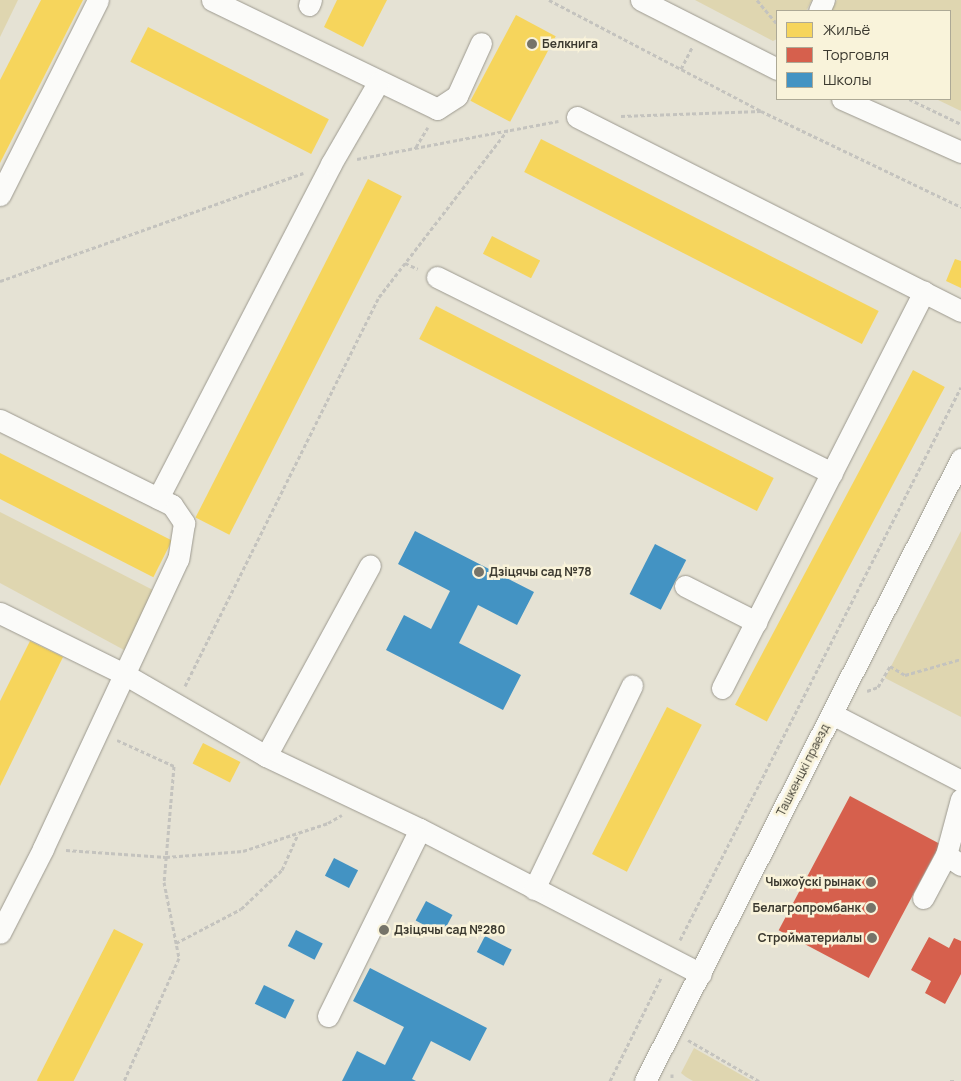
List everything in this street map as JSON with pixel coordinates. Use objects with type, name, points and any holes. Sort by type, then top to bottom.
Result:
[{"type":"street","points":[[0,195],[98,0]]},
{"type":"street","points":[[212,0],[378,83],[438,109],[457,96],[481,43]]},
{"type":"street","points":[[641,0],[776,68]]},
{"type":"street","points":[[158,498],[331,164],[378,83]]},
{"type":"street","points":[[844,100],[961,152]]},
{"type":"street","points":[[577,117],[961,311]]},
{"type":"street","points":[[437,277],[832,473]]},
{"type":"street","points":[[722,688],[924,292]]},
{"type":"street","points":[[0,420],[172,505],[184,523],[178,559],[43,849],[0,932]]},
{"type":"street","name":"Ташкенцкі праезд","points":[[648,1080],[700,974],[840,718],[961,459]]},
{"type":"street","points":[[266,756],[370,565]]},
{"type":"street","points":[[685,586],[756,622]]},
{"type":"street","points":[[0,613],[124,674],[266,756],[420,829],[700,974]]},
{"type":"street","points":[[534,889],[632,685]]},
{"type":"street","points":[[840,718],[961,780]]},
{"type":"street","points":[[923,898],[953,860],[961,799]]},
{"type":"street","points":[[328,1016],[420,829]]},
{"type":"path","points":[[549,0],[762,110],[961,208]]},
{"type":"path","points":[[757,0],[776,23]]},
{"type":"path","points":[[911,100],[961,124]]},
{"type":"path","points":[[616,116],[762,110]]},
{"type":"path","points":[[0,281],[331,164],[577,117]]},
{"type":"path","points":[[176,704],[379,297],[507,130]]},
{"type":"path","points":[[610,1081],[961,388]]},
{"type":"path","points":[[840,718],[865,692],[878,687],[890,666],[905,675],[961,659]]},
{"type":"path","points":[[98,732],[174,766],[164,882],[179,958],[124,1081]]},
{"type":"path","points":[[43,849],[166,857],[242,851],[328,823],[348,812]]},
{"type":"path","points":[[176,943],[241,909],[282,870],[298,833]]},
{"type":"path","points":[[670,1032],[759,1081]]},
{"type":"shaded area","points":[[0,0],[18,0],[0,37]]},
{"type":"shaded area","points":[[695,0],[812,0],[807,10],[776,10],[776,40],[773,41]]},
{"type":"shaded area","points":[[837,0],[961,0],[961,111],[938,100],[951,100],[951,10],[832,10]]},
{"type":"shaded area","points":[[0,512],[153,590],[126,651],[0,583]]},
{"type":"shaded area","points":[[961,531],[961,717],[885,678]]},
{"type":"shaded area","points":[[694,1048],[752,1081],[693,1081],[681,1073]]},
{"type":"building: Жильё","points":[[41,0],[83,0],[0,163],[0,80]]},
{"type":"building: Жильё","points":[[337,0],[387,0],[363,47],[324,27]]},
{"type":"building: Жильё","points":[[516,15],[556,36],[510,122],[470,101]]},
{"type":"building: Жильё","points":[[148,27],[329,119],[311,154],[130,62]]},
{"type":"building: Жильё","points":[[541,139],[879,311],[862,344],[524,172]]},
{"type":"building: Жильё","points":[[368,179],[402,196],[229,535],[195,518]]},
{"type":"building: Жильё","points":[[492,236],[540,261],[531,278],[483,254]]},
{"type":"building: Жильё","points":[[955,259],[961,261],[961,288],[946,281]]},
{"type":"building: Жильё","points":[[436,306],[774,478],[757,511],[419,339]]},
{"type":"building: Жильё","points":[[913,370],[945,387],[767,722],[735,705]]},
{"type":"building: Жильё","points":[[0,453],[172,541],[153,577],[0,499]]},
{"type":"building: Жильё","points":[[30,641],[63,657],[0,786],[0,701]]},
{"type":"building: Жильё","points":[[667,707],[702,725],[627,872],[592,854]]},
{"type":"building: Жильё","points":[[203,743],[240,762],[230,783],[193,763]]},
{"type":"building: Жильё","points":[[114,929],[143,944],[74,1081],[37,1080]]},
{"type":"building: Торговля","points":[[850,796],[940,844],[869,978],[779,930]]},
{"type":"building: Торговля","points":[[929,937],[949,948],[954,938],[961,941],[961,974],[945,1004],[925,993],[931,981],[911,970]]},
{"type":"building: Школы","points":[[415,531],[534,592],[517,625],[478,605],[459,643],[521,675],[503,710],[386,650],[404,615],[431,629],[450,591],[398,564]]},
{"type":"building: Школы","points":[[655,544],[686,560],[661,610],[630,594]]},
{"type":"building: Школы","points":[[334,858],[358,870],[349,888],[325,876]]},
{"type":"building: Школы","points":[[426,901],[452,915],[442,935],[416,920]]},
{"type":"building: Школы","points":[[296,930],[323,944],[315,960],[288,946]]},
{"type":"building: Школы","points":[[485,936],[512,950],[504,966],[477,952]]},
{"type":"building: Школы","points":[[370,968],[487,1028],[470,1061],[431,1041],[412,1079],[416,1081],[342,1081],[357,1051],[385,1065],[404,1027],[353,1001]]},
{"type":"building: Школы","points":[[264,985],[295,1000],[285,1019],[255,1004]]},
{"type":"place","name":"Белкнига","points":[[532,44]]},
{"type":"place","name":"Дзіцячы сад №78","points":[[479,572]]},
{"type":"place","name":"Чыжоўскі рынак","points":[[871,882]]},
{"type":"place","name":"Белагропромбанк","points":[[871,908]]},
{"type":"place","name":"Дзіцячы сад №280","points":[[384,930]]},
{"type":"place","name":"Стройматериалы","points":[[872,938]]}]
